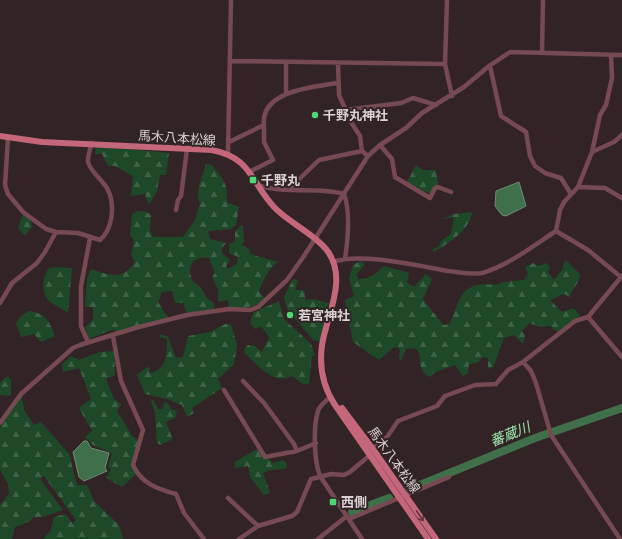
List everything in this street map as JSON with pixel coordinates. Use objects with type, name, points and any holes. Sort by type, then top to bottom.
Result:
[{"type":"main road","name":"馬木八本松線","points":[[0,136],[42,142],[91,143],[212,150],[228,153],[241,161],[274,207],[326,249],[333,262],[337,288],[322,344],[321,358],[324,383],[330,398],[398,498],[428,539]]},
{"type":"main road","name":"馬木八本松線","points":[[330,398],[340,405],[406,495],[436,539]]},
{"type":"street","points":[[228,153],[231,0]]},
{"type":"street","points":[[447,0],[445,64],[452,96]]},
{"type":"street","points":[[542,52],[543,0]]},
{"type":"street","points":[[0,423],[13,403],[28,386],[73,348],[135,328],[187,315],[229,309],[250,310],[258,307],[287,280],[368,156],[380,145],[406,128],[422,113],[452,96],[510,52],[622,56]]},
{"type":"street","points":[[333,262],[345,259],[367,259],[460,272],[480,273],[505,263],[556,231],[560,210],[564,202],[578,187],[592,152],[600,115],[606,105],[612,78],[611,55]]},
{"type":"street","points":[[230,61],[445,64]]},
{"type":"street","points":[[286,62],[286,94]]},
{"type":"street","points":[[338,63],[339,95],[345,110],[360,136],[362,151],[368,156]]},
{"type":"street","points":[[490,66],[501,116],[526,132],[530,156],[535,166],[545,173],[561,178],[571,194]]},
{"type":"street","points":[[249,172],[273,160],[264,142],[264,111],[275,100],[286,94],[308,88],[338,83]]},
{"type":"street","points":[[345,110],[401,103],[413,98],[436,105]]},
{"type":"street","points":[[229,142],[264,125]]},
{"type":"street","points":[[592,152],[614,142],[622,135]]},
{"type":"street","points":[[8,138],[4,180],[6,190],[23,212],[40,225],[56,232],[78,233],[100,240],[109,228],[111,218],[108,190],[93,171],[88,160],[91,143]]},
{"type":"street","points":[[380,145],[392,159],[395,177],[402,182],[430,198],[435,188],[438,187],[451,192]]},
{"type":"street","points":[[176,210],[178,200],[181,196],[187,149]]},
{"type":"street","points":[[289,189],[319,160],[362,151]]},
{"type":"street","points":[[258,185],[270,189],[322,189],[344,194]]},
{"type":"street","points":[[578,187],[606,188],[622,198]]},
{"type":"street","points":[[344,194],[346,200],[348,238],[345,259]]},
{"type":"street","points":[[373,449],[387,437],[401,419],[437,406],[445,396],[475,385],[496,384],[508,370],[523,362],[575,321],[588,317],[622,276],[588,250],[556,231]]},
{"type":"street","points":[[0,303],[12,283],[37,263],[46,252],[56,232]]},
{"type":"street","points":[[88,342],[82,326],[81,286],[90,238]]},
{"type":"street","points":[[588,317],[622,357]]},
{"type":"street","points":[[113,336],[122,381],[143,430],[133,465],[142,479],[150,486],[176,494],[184,513],[204,539]]},
{"type":"street","points":[[523,362],[531,371],[536,383],[550,434],[620,539]]},
{"type":"street","points":[[243,381],[264,403],[294,444],[297,451]]},
{"type":"street","points":[[224,390],[265,457],[297,451],[316,443]]},
{"type":"street","points":[[330,398],[321,405],[318,411],[316,443],[317,468],[320,476],[362,539]]},
{"type":"street","points":[[240,539],[258,526],[292,516],[297,512],[311,479],[331,474],[344,475],[350,472],[370,455]]},
{"type":"street","points":[[318,539],[348,518],[449,477]]},
{"type":"street","points":[[228,498],[258,526]]},
{"type":"green space","points":[[96,146],[169,153],[166,175],[160,175],[157,191],[149,205],[145,194],[131,196],[133,176],[115,166],[108,166],[102,154],[95,154]]},
{"type":"green space","points":[[206,164],[212,165],[224,181],[228,203],[239,207],[236,225],[231,229],[208,231],[210,239],[226,243],[222,248],[222,253],[230,260],[226,266],[228,269],[237,264],[238,257],[229,253],[229,244],[235,242],[235,232],[240,226],[243,226],[244,241],[242,245],[249,249],[250,254],[278,262],[269,271],[260,288],[259,292],[265,298],[253,306],[244,308],[229,308],[228,300],[218,302],[218,290],[212,277],[215,273],[209,258],[199,258],[192,263],[190,271],[191,276],[193,281],[200,287],[206,297],[214,303],[214,309],[187,313],[183,303],[175,303],[172,291],[162,292],[158,302],[169,319],[116,333],[114,329],[89,339],[85,327],[93,320],[93,307],[85,307],[87,279],[91,269],[115,275],[126,272],[135,262],[131,255],[134,241],[130,235],[132,214],[137,212],[144,211],[151,215],[150,232],[153,237],[183,237],[195,220],[200,203],[198,199],[198,189]]},
{"type":"green space","points":[[416,165],[423,170],[436,170],[438,183],[430,194],[407,182]]},
{"type":"green space","points":[[472,212],[467,225],[458,235],[434,252],[432,250],[440,245],[441,241],[451,234],[454,217],[443,219],[454,214]]},
{"type":"green space","points":[[23,214],[31,220],[32,227],[25,236],[18,228]]},
{"type":"green space","points":[[361,261],[365,264],[356,275],[359,279],[373,276],[384,266],[409,273],[407,283],[414,287],[426,274],[432,279],[423,299],[443,325],[450,324],[460,298],[469,288],[476,285],[497,285],[503,282],[524,280],[528,274],[525,267],[533,263],[538,266],[546,263],[550,267],[548,272],[554,280],[562,270],[564,262],[567,261],[580,274],[579,281],[570,297],[564,294],[550,300],[562,312],[574,308],[580,316],[571,321],[558,332],[550,326],[540,327],[529,323],[522,331],[525,336],[523,344],[514,335],[504,338],[493,367],[488,369],[488,358],[483,357],[477,363],[469,364],[468,373],[463,376],[455,365],[435,372],[430,377],[424,374],[420,364],[419,354],[417,350],[413,348],[406,349],[401,361],[399,358],[400,351],[398,347],[393,348],[379,360],[353,342],[345,300],[354,296],[349,278],[353,265]]},
{"type":"green space","points":[[49,268],[72,268],[68,313],[49,301],[46,297],[44,289],[43,284]]},
{"type":"green space","points":[[293,279],[298,280],[295,290],[304,290],[306,300],[313,299],[329,303],[320,341],[313,340],[287,309],[284,297]]},
{"type":"green space","points":[[279,301],[284,319],[311,344],[315,356],[312,356],[309,384],[303,384],[292,376],[278,378],[272,376],[266,373],[244,353],[245,348],[248,345],[255,346],[262,352],[269,337],[261,326],[255,329],[250,323],[253,313]]},
{"type":"green space","points":[[29,311],[43,316],[49,322],[55,336],[41,342],[34,334],[21,337],[16,323],[21,316]]},
{"type":"green space","points":[[225,324],[231,324],[237,345],[234,364],[218,379],[222,388],[192,408],[194,413],[187,417],[182,405],[167,399],[145,394],[137,375],[146,368],[150,367],[149,373],[155,372],[163,365],[167,350],[167,339],[159,337],[161,334],[168,337],[176,358],[183,357],[188,336],[210,332]]},
{"type":"green space","points":[[114,351],[115,375],[106,379],[114,399],[121,404],[117,411],[132,436],[139,441],[131,465],[136,474],[122,487],[106,478],[111,469],[108,468],[112,453],[93,445],[85,437],[92,431],[79,408],[91,399],[79,368],[63,372],[62,364],[71,356],[79,360],[100,352]]},
{"type":"green space","points":[[7,376],[11,380],[11,396],[0,395],[0,383]]},
{"type":"green space","points":[[22,396],[24,410],[34,425],[41,422],[69,454],[77,485],[87,485],[94,501],[119,525],[123,539],[43,539],[51,530],[54,517],[65,514],[73,524],[76,520],[44,476],[40,479],[63,510],[43,517],[34,517],[28,522],[15,527],[12,539],[0,539],[0,505],[9,494],[8,484],[0,470],[0,428],[16,402]]},
{"type":"green space","points":[[151,400],[153,400],[158,409],[163,409],[164,402],[168,403],[171,409],[177,411],[175,418],[166,422],[172,437],[171,440],[160,445],[157,443],[155,414]]},
{"type":"green space","points":[[257,449],[273,463],[284,460],[287,466],[285,469],[270,470],[263,473],[270,493],[264,495],[250,477],[248,466],[235,468],[235,462]]},
{"type":"shaded area","points":[[519,182],[526,206],[506,216],[502,215],[495,206],[496,191]]},
{"type":"shaded area","points":[[84,441],[87,441],[91,448],[109,453],[105,468],[107,471],[84,481],[79,477],[73,452]]},
{"type":"waterway","name":"蕃蔵川","points":[[410,489],[535,438],[622,408]]},
{"type":"waterway","name":"蕃蔵川","points":[[352,512],[389,498]]},
{"type":"place","name":"千野丸神社","points":[[315,115]]},
{"type":"place","name":"千野丸","points":[[253,180]]},
{"type":"place","name":"若宮神社","points":[[290,315]]},
{"type":"place","name":"西側","points":[[333,502]]}]
